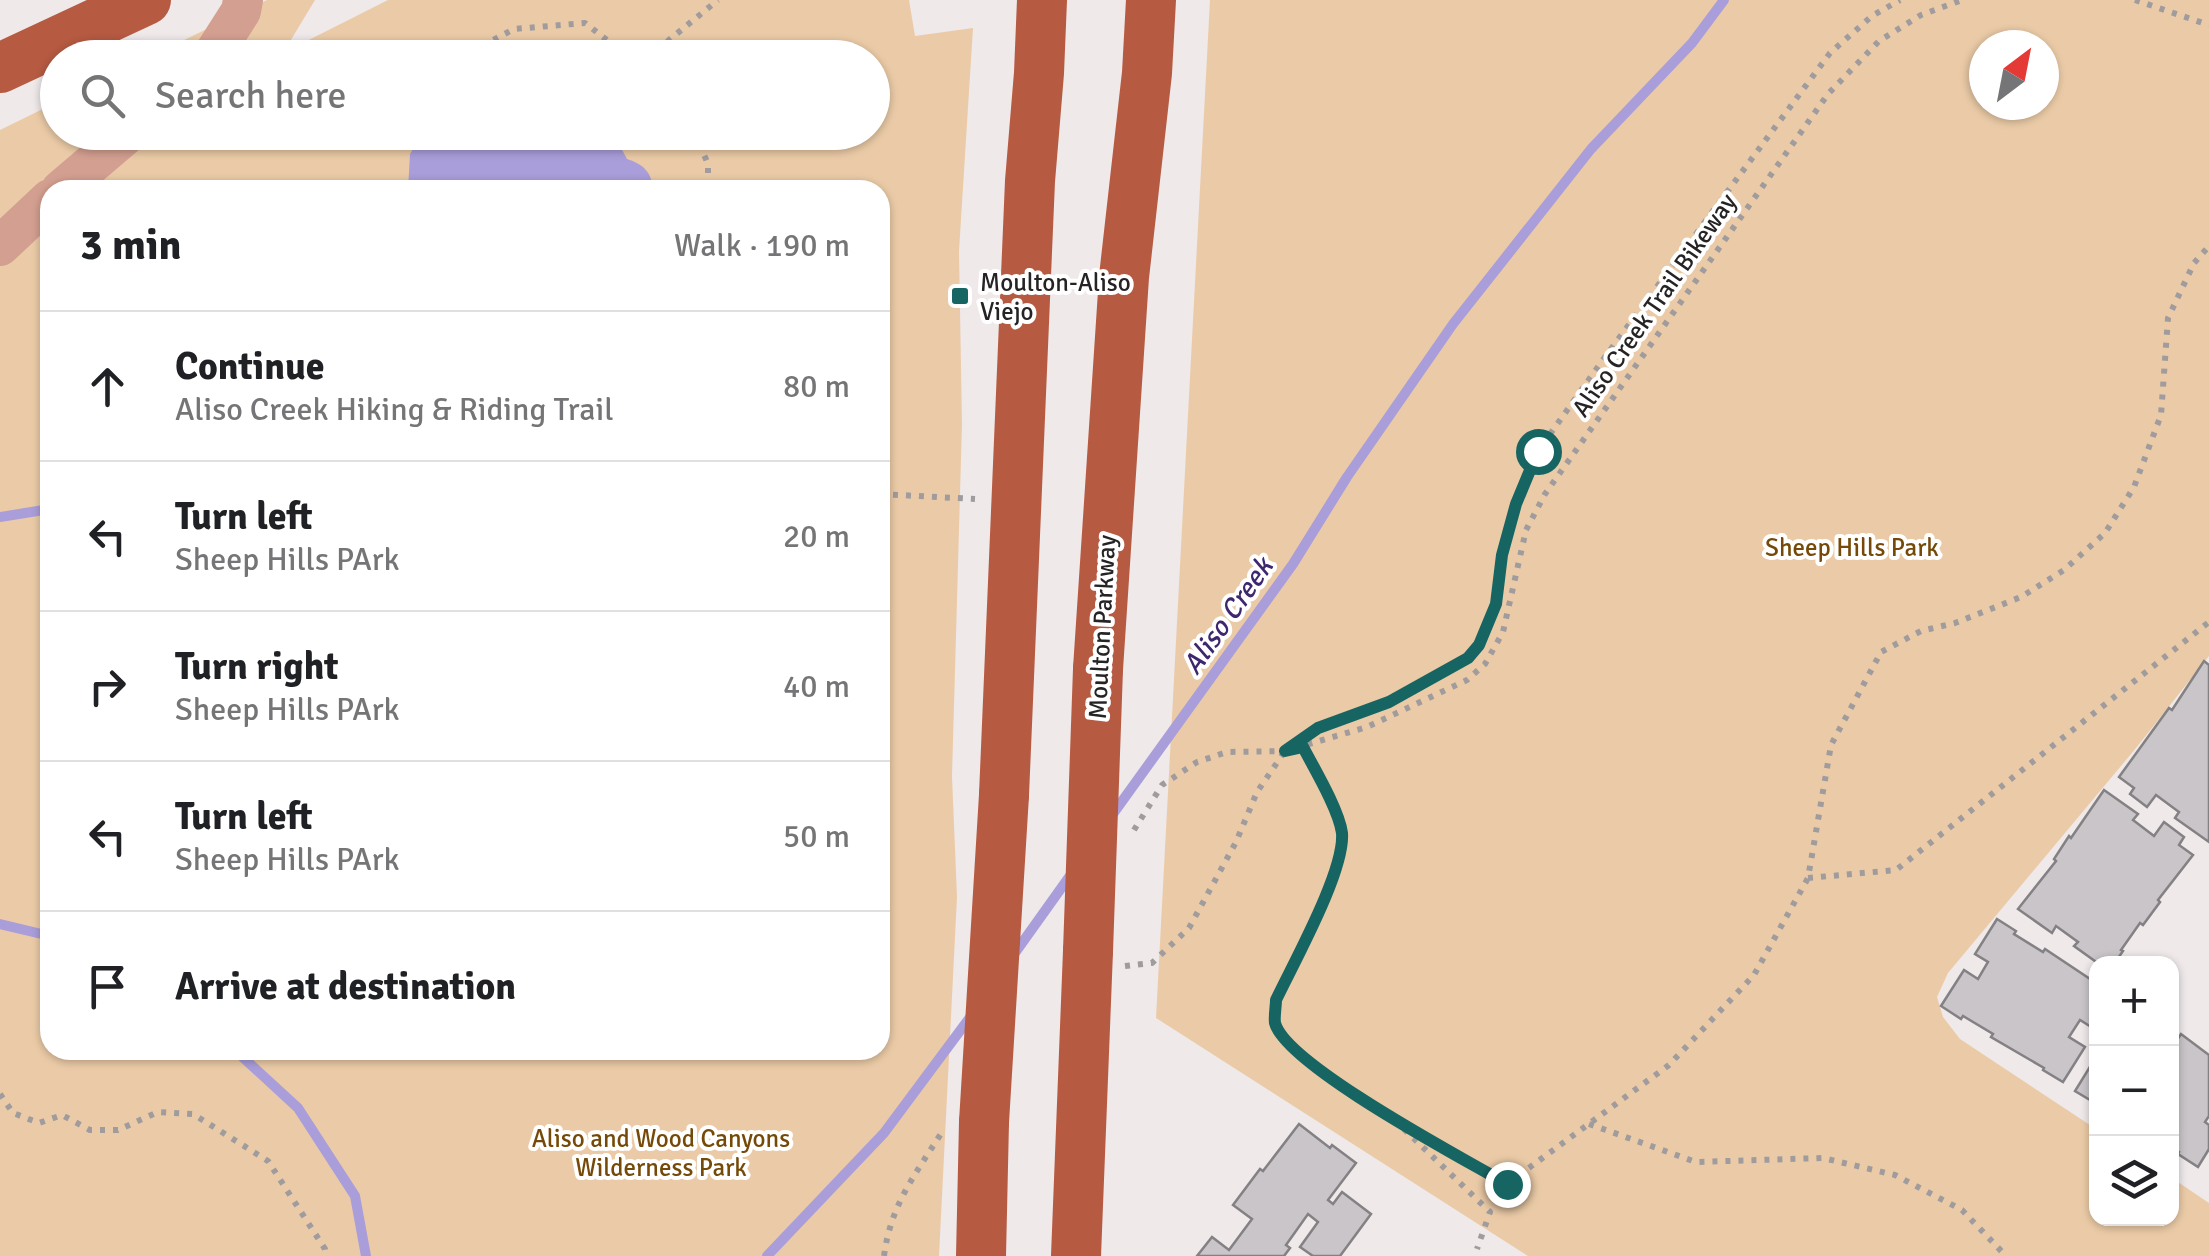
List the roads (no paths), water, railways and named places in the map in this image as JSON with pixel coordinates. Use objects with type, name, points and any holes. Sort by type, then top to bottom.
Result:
[{"type":"main road","points":[[60,40],[146,0]]},
{"type":"main road","points":[[980,1256],[1030,181],[1042,0]]},
{"type":"main road","name":"Moulton Parkway","points":[[1076,1256],[1098,669],[1124,276],[1151,0]]},
{"type":"main road","points":[[0,68],[40,49]]},
{"type":"lane","points":[[222,40],[241,11],[243,0]]},
{"type":"lane","points":[[73,180],[108,150]]},
{"type":"lane","points":[[0,246],[40,208]]},
{"type":"waterway","name":"Aliso Creek","points":[[1110,818],[1293,564],[1347,477],[1453,324],[1591,149],[1692,43],[1724,0]]},
{"type":"waterway","points":[[0,517],[40,511]]},
{"type":"waterway","name":"Aliso Creek","points":[[1012,957],[1072,873]]},
{"type":"waterway","name":"Aliso Creek","points":[[0,924],[40,934]]},
{"type":"waterway","name":"Aliso Creek","points":[[767,1256],[884,1133],[971,1016]]},
{"type":"waterway","name":"Aliso Creek","points":[[246,1060],[298,1108],[355,1196],[366,1256]]},
{"type":"place","name":"Moulton-Aliso Viejo","points":[[960,296]]},
{"type":"park label","name":"Sheep Hills Park","points":[[1852,547]]},
{"type":"park label","name":"Aliso and Wood Canyons Wilderness Park","points":[[661,1152]]}]
